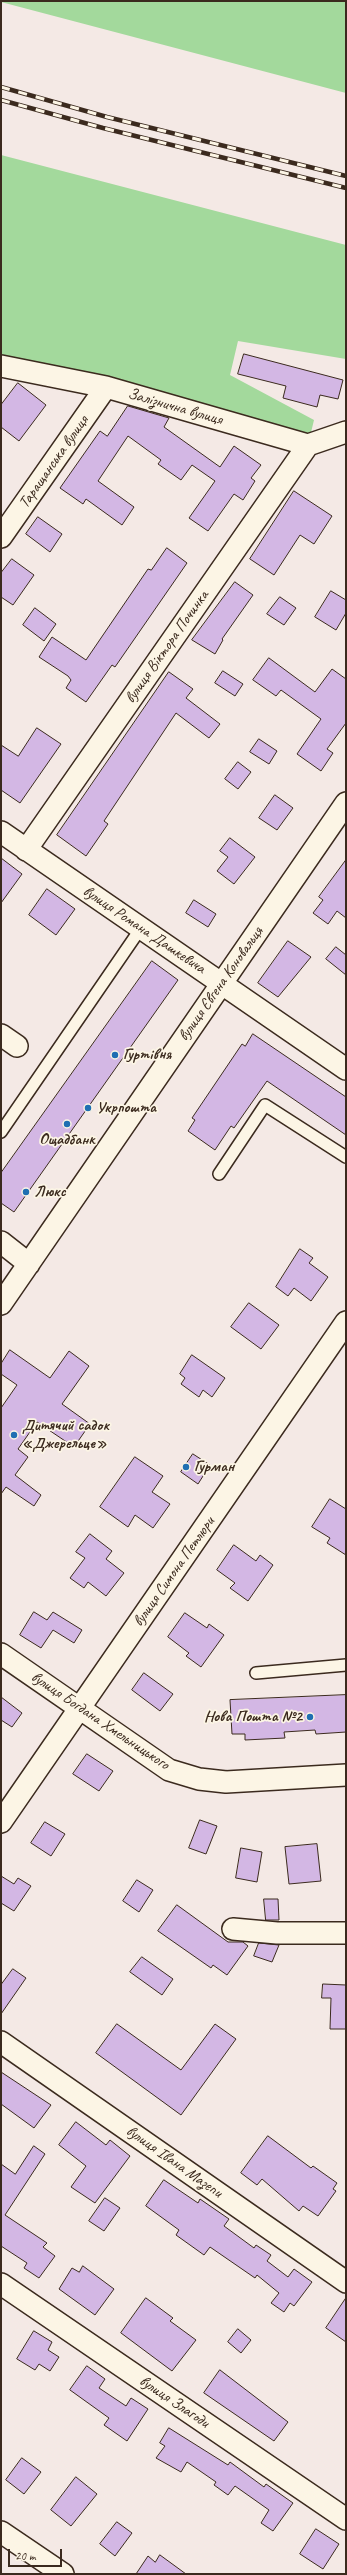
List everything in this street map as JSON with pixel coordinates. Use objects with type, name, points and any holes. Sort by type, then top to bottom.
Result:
[{"type":"street","name":"Залізнична вулиця","points":[[1,366],[106,387],[308,445]]},
{"type":"street","name":"Таращанська вулиця","points":[[1,537],[106,387]]},
{"type":"street","points":[[308,445],[346,432]]},
{"type":"street","name":"вулиця Віктора Починка","points":[[26,850],[308,445]]},
{"type":"street","name":"вулиця Євгена Коновальця","points":[[1,1304],[346,803]]},
{"type":"street","name":"вулиця Романа Дашкевича","points":[[1,832],[222,982],[346,1069]]},
{"type":"street","points":[[1,1242],[29,1264]]},
{"type":"street","name":"вулиця Симона Петлюри","points":[[1,1822],[80,1710],[346,1322]]},
{"type":"street","name":"вулиця Богдана Хмельницького","points":[[1,1654],[169,1770],[199,1779],[226,1782],[346,1775]]},
{"type":"street","points":[[233,1929],[277,1933],[346,1932]]},
{"type":"street","name":"вулиця Івана Мазепи","points":[[1,2042],[346,2282]]},
{"type":"street","name":"вулиця Злагоди","points":[[1,2284],[346,2519]]},
{"type":"street","points":[[1,2532],[63,2574]]},
{"type":"lane","points":[[1,1132],[141,928]]},
{"type":"lane","points":[[220,1174],[265,1105],[346,1157]]},
{"type":"lane","points":[[256,1674],[346,1665]]},
{"type":"green space","points":[[346,1],[346,93],[1,2]]},
{"type":"green space","points":[[1,155],[346,245],[346,359],[238,341],[230,375],[314,420],[308,445],[1,364]]},
{"type":"building","points":[[244,354],[343,380],[338,399],[320,395],[317,407],[283,398],[286,386],[238,374]]},
{"type":"building","points":[[18,383],[46,405],[19,441],[1,427],[1,405]]},
{"type":"building","points":[[128,406],[169,418],[164,427],[220,467],[234,446],[261,465],[251,478],[255,481],[243,500],[234,494],[208,531],[189,518],[215,481],[192,465],[181,480],[158,464],[161,460],[128,436],[98,481],[134,507],[122,525],[86,499],[83,504],[60,488],[100,431],[107,436]]},
{"type":"building","points":[[294,491],[332,516],[314,544],[300,535],[274,575],[250,559]]},
{"type":"building","points":[[38,517],[62,534],[50,552],[26,534]]},
{"type":"building","points":[[167,548],[187,563],[115,667],[112,665],[86,702],[66,688],[71,680],[68,676],[39,657],[52,637],[86,660],[148,569],[151,570]]},
{"type":"building","points":[[12,559],[34,575],[13,605],[1,597],[1,573]]},
{"type":"building","points":[[235,582],[253,595],[222,639],[223,640],[215,654],[192,640]]},
{"type":"building","points":[[331,591],[346,600],[346,613],[336,630],[315,617]]},
{"type":"building","points":[[280,597],[296,608],[284,625],[267,614]]},
{"type":"building","points":[[35,608],[56,624],[44,641],[23,625]]},
{"type":"building","points":[[269,658],[315,692],[332,669],[346,679],[346,723],[327,749],[333,753],[321,771],[297,754],[321,719],[281,690],[276,696],[253,680]]},
{"type":"building","points":[[223,671],[243,684],[235,696],[215,683]]},
{"type":"building","points":[[169,672],[193,689],[186,698],[220,724],[209,738],[176,713],[104,821],[108,824],[86,856],[57,835]]},
{"type":"building","points":[[37,728],[61,744],[20,803],[1,790],[1,745],[18,756]]},
{"type":"building","points":[[259,739],[277,751],[269,764],[250,752]]},
{"type":"building","points":[[238,762],[251,772],[238,789],[225,779]]},
{"type":"building","points":[[275,795],[293,808],[277,830],[259,818]]},
{"type":"building","points":[[230,838],[255,857],[234,884],[217,871],[228,857],[220,851]]},
{"type":"building","points":[[1,858],[22,874],[1,903]]},
{"type":"building","points":[[346,860],[346,918],[337,911],[328,924],[313,913],[323,900],[319,897]]},
{"type":"building","points":[[47,889],[75,909],[56,935],[29,915]]},
{"type":"building","points":[[194,900],[216,914],[208,927],[186,913]]},
{"type":"building","points":[[288,941],[311,957],[278,997],[258,983]]},
{"type":"building","points":[[336,947],[346,955],[346,975],[326,959]]},
{"type":"building","points":[[152,961],[178,980],[14,1212],[1,1203],[1,1173]]},
{"type":"building","points":[[253,1034],[346,1097],[346,1135],[267,1081],[234,1128],[231,1126],[215,1150],[188,1131],[195,1120],[192,1118],[242,1044],[245,1046]]},
{"type":"building","points":[[300,1249],[313,1258],[309,1263],[328,1277],[311,1301],[294,1288],[288,1296],[276,1287]]},
{"type":"building","points":[[249,1303],[279,1325],[261,1349],[231,1327]]},
{"type":"building","name":"Дитячий садок «Джерельце»","points":[[10,1350],[50,1378],[69,1351],[89,1366],[62,1404],[90,1424],[74,1447],[37,1422],[18,1449],[28,1457],[15,1475],[41,1495],[34,1506],[6,1487],[1,1494],[1,1408],[17,1385],[1,1374],[1,1364]]},
{"type":"building","points":[[192,1355],[225,1378],[212,1397],[203,1390],[199,1397],[181,1384],[185,1378],[180,1374]]},
{"type":"building","points":[[193,1454],[210,1465],[198,1484],[181,1472]]},
{"type":"building","points":[[135,1457],[163,1476],[152,1492],[170,1504],[153,1528],[135,1515],[128,1527],[100,1507]]},
{"type":"building","points":[[330,1499],[346,1509],[346,1555],[327,1543],[330,1538],[312,1527]]},
{"type":"building","points":[[90,1534],[112,1551],[106,1559],[124,1573],[106,1596],[88,1582],[84,1588],[70,1578],[85,1558],[76,1552]]},
{"type":"building","points":[[234,1545],[256,1561],[260,1555],[273,1565],[248,1601],[230,1588],[235,1583],[217,1570]]},
{"type":"building","points":[[34,1612],[47,1620],[53,1612],[82,1630],[74,1643],[53,1630],[41,1648],[20,1635]]},
{"type":"building","points":[[185,1613],[207,1628],[209,1624],[224,1635],[201,1667],[186,1656],[189,1653],[168,1637]]},
{"type":"building","points":[[144,1673],[173,1694],[160,1711],[132,1690]]},
{"type":"building","points":[[346,1695],[346,1732],[316,1734],[315,1730],[284,1732],[285,1738],[245,1740],[245,1734],[232,1734],[230,1700]]},
{"type":"building","points":[[1,1697],[22,1713],[12,1727],[1,1720]]},
{"type":"building","points":[[87,1754],[113,1771],[99,1791],[73,1774]]},
{"type":"building","points":[[200,1820],[217,1826],[206,1854],[189,1848]]},
{"type":"building","points":[[45,1822],[65,1834],[51,1856],[31,1843]]},
{"type":"building","points":[[317,1844],[321,1881],[289,1884],[285,1847]]},
{"type":"building","points":[[241,1848],[262,1852],[257,1882],[236,1878]]},
{"type":"building","points":[[1,1876],[14,1884],[18,1878],[31,1886],[14,1911],[1,1903]]},
{"type":"building","points":[[137,1880],[153,1890],[139,1912],[123,1901]]},
{"type":"building","points":[[264,1899],[278,1899],[279,1920],[266,1920]]},
{"type":"building","points":[[177,1905],[228,1942],[243,1942],[248,1946],[227,1975],[213,1965],[211,1968],[158,1931]]},
{"type":"building","points":[[259,1943],[279,1945],[272,1962],[254,1956]]},
{"type":"building","points":[[142,1957],[173,1979],[162,1995],[130,1972]]},
{"type":"building","points":[[13,1969],[26,1978],[1,2014],[1,1985]]},
{"type":"building","points":[[323,1984],[346,1985],[346,2029],[330,2029],[331,1998],[322,1998]]},
{"type":"building","points":[[117,2024],[181,2070],[215,2024],[236,2039],[181,2115],[96,2053]]},
{"type":"building","points":[[1,2072],[51,2105],[34,2128],[1,2104]]},
{"type":"building","points":[[76,2122],[106,2145],[110,2140],[130,2156],[95,2203],[71,2187],[86,2166],[59,2145]]},
{"type":"building","points":[[268,2136],[311,2168],[313,2166],[337,2183],[333,2189],[336,2191],[318,2216],[303,2206],[299,2211],[262,2179],[257,2185],[241,2173]]},
{"type":"building","points":[[34,2146],[45,2154],[5,2215],[47,2243],[43,2247],[55,2256],[39,2278],[24,2268],[27,2263],[1,2246],[1,2164],[15,2174]]},
{"type":"building","points":[[164,2180],[198,2203],[200,2199],[229,2219],[224,2226],[254,2248],[256,2245],[271,2255],[267,2261],[288,2277],[294,2269],[312,2282],[294,2306],[290,2303],[284,2312],[271,2303],[279,2293],[257,2275],[255,2278],[210,2247],[204,2255],[176,2235],[179,2230],[146,2206]]},
{"type":"building","points":[[105,2198],[120,2208],[104,2231],[89,2221]]},
{"type":"building","points":[[83,2266],[114,2289],[95,2315],[59,2289],[72,2268],[79,2272]]},
{"type":"building","points":[[146,2298],[173,2318],[170,2321],[196,2340],[172,2371],[121,2333]]},
{"type":"building","points":[[346,2298],[346,2342],[326,2328]]},
{"type":"building","points":[[238,2329],[251,2340],[241,2353],[228,2342]]},
{"type":"building","points":[[34,2331],[52,2342],[48,2350],[59,2357],[50,2371],[39,2364],[35,2370],[17,2359]]},
{"type":"building","points":[[87,2366],[105,2379],[99,2388],[126,2406],[131,2398],[148,2409],[127,2441],[104,2425],[109,2418],[70,2390]]},
{"type":"building","points":[[220,2370],[288,2422],[274,2441],[204,2393]]},
{"type":"building","points":[[169,2428],[228,2465],[230,2462],[264,2487],[266,2484],[293,2503],[273,2531],[261,2523],[269,2510],[235,2486],[228,2495],[214,2485],[216,2482],[187,2462],[181,2472],[156,2458],[165,2446],[160,2443]]},
{"type":"building","points":[[22,2458],[41,2472],[24,2494],[6,2480]]},
{"type":"building","points":[[76,2477],[97,2494],[71,2526],[51,2510]]},
{"type":"building","points":[[117,2522],[132,2533],[115,2556],[100,2544]]},
{"type":"building","points":[[316,2529],[339,2544],[323,2569],[300,2554]]},
{"type":"building","points":[[160,2555],[186,2574],[136,2574],[148,2556],[155,2562]]},
{"type":"railway","points":[[1,87],[107,117],[346,176]]},
{"type":"railway","points":[[1,100],[103,128],[346,188]]},
{"type":"place","name":"Гуртівня","points":[[115,1055]]},
{"type":"place","name":"Укрпошта","points":[[88,1108]]},
{"type":"place","name":"Ощадбанк","points":[[67,1124]]},
{"type":"place","name":"Люкс","points":[[26,1192]]},
{"type":"place","name":"Дитячий садок «Джерельце»","points":[[14,1435]]},
{"type":"place","name":"Гурман","points":[[186,1467]]},
{"type":"place","name":"Нова Пошта №2","points":[[310,1717]]}]
